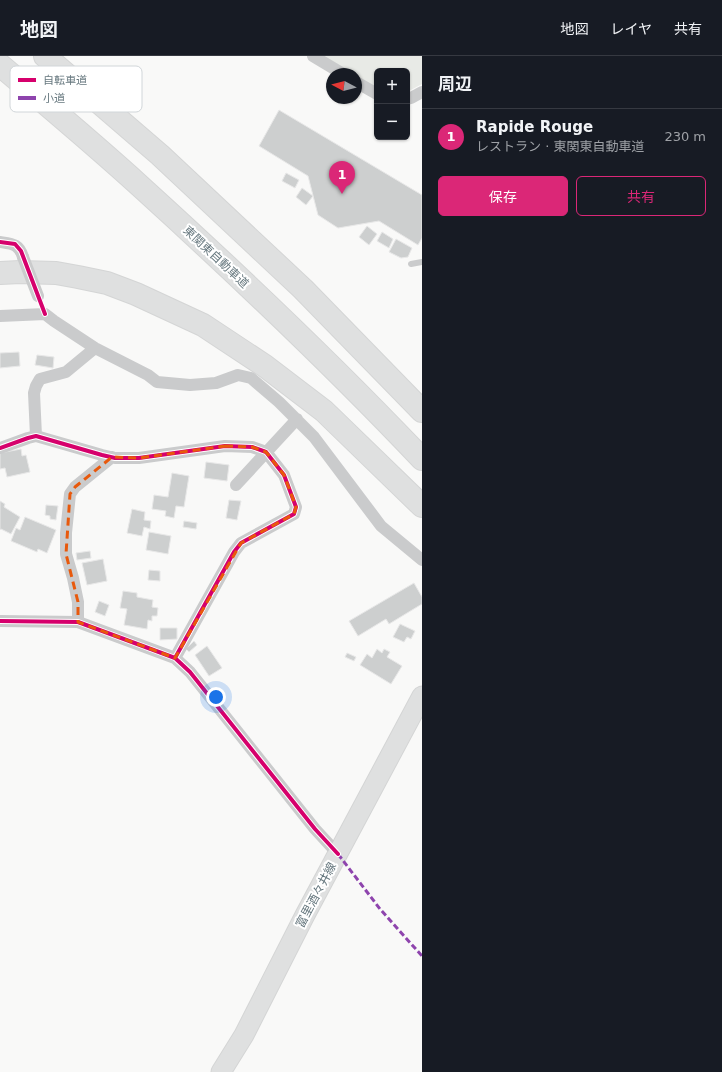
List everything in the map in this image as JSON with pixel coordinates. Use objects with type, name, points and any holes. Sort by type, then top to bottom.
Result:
[{"type":"highway","points":[[45,56],[57,66]]},
{"type":"highway","name":"東関東自動車道","points":[[0,65],[10,74]]},
{"type":"highway","name":"東関東自動車道","points":[[54,112],[139,185],[280,316],[422,459]]},
{"type":"highway","points":[[110,112],[160,155],[297,283],[422,411]]},
{"type":"highway","points":[[0,273],[56,273],[78,276],[107,283],[136,294],[203,325],[265,366],[324,411],[422,506]]},
{"type":"main road","name":"富里酒々井線","points":[[221,1072],[244,1035],[422,696]]},
{"type":"street","points":[[313,56],[333,68]]},
{"type":"street","points":[[362,85],[374,92]]},
{"type":"street","points":[[410,98],[422,92]]},
{"type":"street","points":[[0,242],[15,244],[21,251],[45,314],[95,348],[148,375],[157,382],[190,385],[216,383],[238,375],[251,378],[279,402],[314,437],[381,526],[422,560]]},
{"type":"street","points":[[0,316],[45,314]]},
{"type":"street","points":[[36,436],[34,393],[40,379],[66,372],[95,348]]},
{"type":"street","points":[[236,485],[297,420]]},
{"type":"street","points":[[0,448],[36,436],[112,457],[139,458],[226,446],[252,447],[266,452],[284,475],[296,507],[294,514],[241,544],[234,552],[175,658]]},
{"type":"street","points":[[78,622],[78,602],[66,554],[66,533],[70,494],[75,487],[112,457]]},
{"type":"street","points":[[0,621],[78,622],[175,658],[190,672],[316,829],[338,854]]},
{"type":"lane","points":[[411,264],[422,262]]},
{"type":"highlighted area","points":[[225,446],[252,447],[266,452],[284,475],[296,507],[294,514],[241,543],[175,658],[78,622],[78,602],[66,554],[70,494],[75,487],[112,457],[139,458]]},
{"type":"shaded area","points":[[322,56],[422,56],[422,84],[410,90],[410,68],[374,68],[374,86],[362,79],[362,68],[343,68]]},
{"type":"building","points":[[279,110],[422,195],[422,238],[418,245],[379,221],[338,228],[318,215],[308,176],[259,146]]},
{"type":"building","points":[[286,173],[299,180],[295,188],[282,181]]},
{"type":"building","points":[[302,188],[313,196],[306,205],[296,197]]},
{"type":"building","points":[[367,226],[377,234],[369,245],[359,237]]},
{"type":"building","points":[[382,232],[393,239],[389,248],[377,241]]},
{"type":"building","points":[[396,239],[412,248],[408,257],[401,258],[389,252]]},
{"type":"building","points":[[19,352],[20,366],[0,368],[0,353]]},
{"type":"building","points":[[37,355],[54,357],[53,368],[35,365]]},
{"type":"building","points":[[21,449],[22,456],[26,455],[30,472],[7,477],[5,468],[0,469],[0,453]]},
{"type":"building","points":[[206,462],[229,465],[227,481],[204,478]]},
{"type":"building","points":[[172,473],[189,476],[184,507],[176,506],[174,518],[165,516],[166,511],[152,509],[154,495],[168,497]]},
{"type":"building","points":[[229,500],[241,501],[237,520],[226,518]]},
{"type":"building","points":[[0,501],[5,504],[4,507],[20,517],[11,534],[1,529],[0,530]]},
{"type":"building","points":[[46,505],[58,506],[56,520],[50,519],[50,516],[45,515]]},
{"type":"building","points":[[132,509],[145,512],[144,520],[151,521],[150,529],[144,527],[142,536],[127,533]]},
{"type":"building","points":[[25,517],[56,530],[47,553],[38,549],[37,552],[11,541],[16,528],[20,530]]},
{"type":"building","points":[[184,521],[197,523],[196,529],[183,527]]},
{"type":"building","points":[[149,532],[171,536],[168,554],[146,550]]},
{"type":"building","points":[[90,551],[91,558],[77,560],[76,553]]},
{"type":"building","points":[[103,559],[107,581],[87,585],[82,563]]},
{"type":"building","points":[[149,570],[160,571],[160,581],[148,580]]},
{"type":"building","points":[[414,583],[422,597],[422,604],[389,624],[386,619],[358,636],[349,621]]},
{"type":"building","points":[[123,591],[137,593],[137,597],[153,600],[152,607],[158,608],[157,616],[152,616],[152,621],[148,620],[147,629],[124,625],[127,609],[120,608]]},
{"type":"building","points":[[99,601],[109,605],[105,616],[95,612]]},
{"type":"building","points":[[400,624],[415,631],[411,639],[407,637],[404,642],[393,637]]},
{"type":"building","points":[[160,628],[177,628],[177,639],[160,640]]},
{"type":"building","points":[[194,641],[197,645],[189,652],[186,649]]},
{"type":"building","points":[[207,646],[222,668],[209,676],[195,655]]},
{"type":"building","points":[[377,649],[382,653],[384,649],[390,652],[387,657],[402,666],[391,684],[360,665],[367,654],[372,658]]},
{"type":"building","points":[[347,653],[356,657],[354,661],[345,657]]},
{"type":"marked path","points":[[338,854],[380,909],[422,956]]},
{"type":"cycle path","points":[[0,242],[15,244],[21,251],[45,314]]},
{"type":"cycle path","points":[[0,448],[36,436],[115,458],[139,458],[225,446],[252,447],[266,452],[284,475],[296,507],[294,514],[241,543],[234,552],[175,658]]},
{"type":"cycle path","points":[[0,621],[78,622],[175,658],[190,672],[315,829],[338,854]]},
{"type":"place","name":"Rapide Rouge","points":[[342,194]]}]
